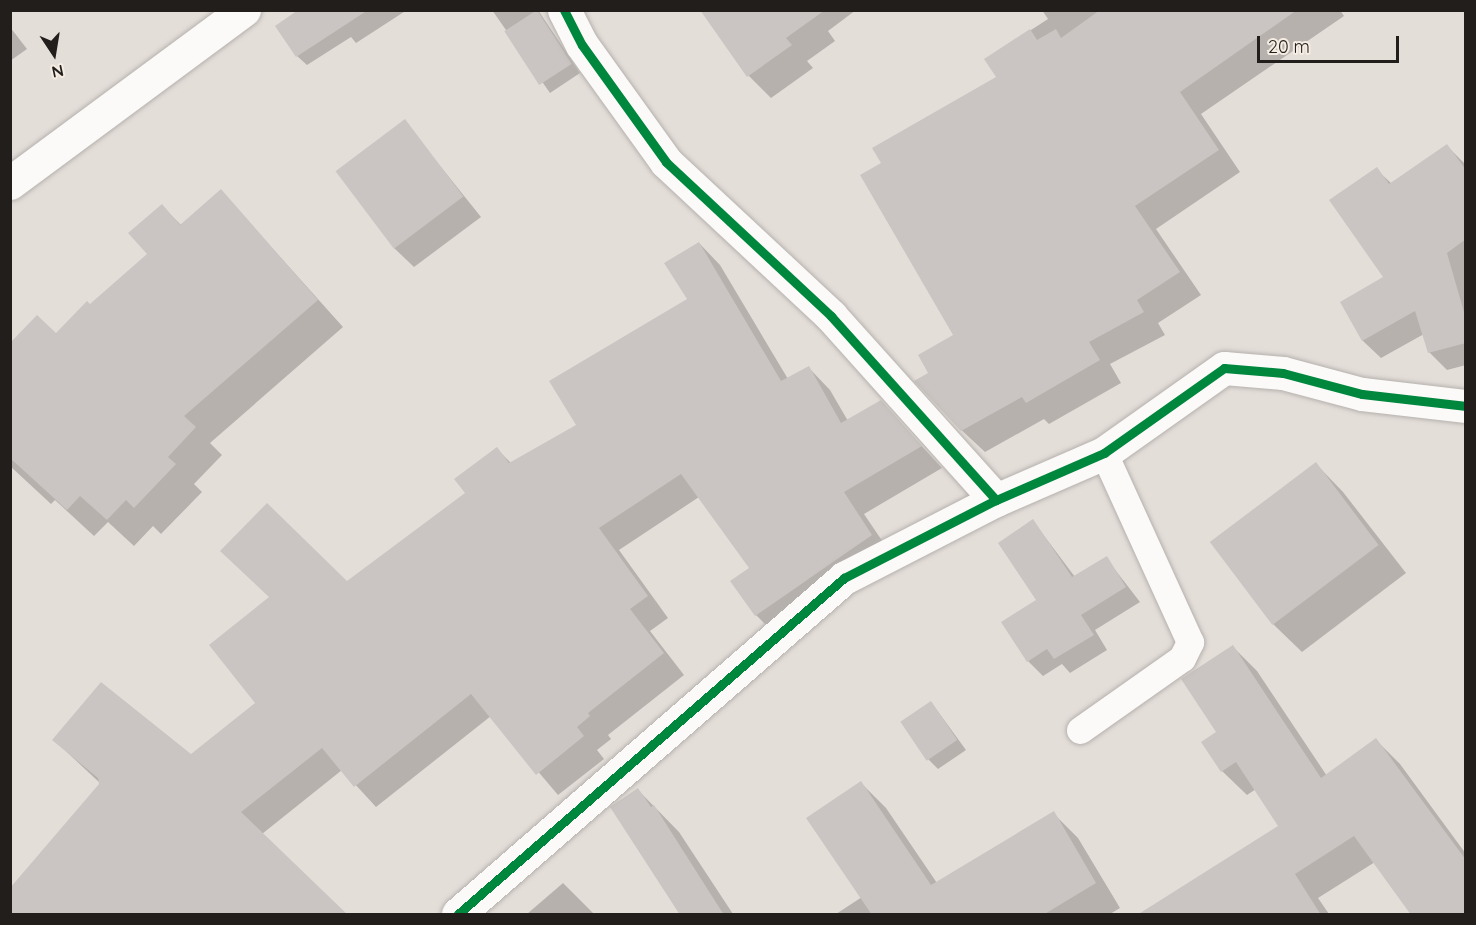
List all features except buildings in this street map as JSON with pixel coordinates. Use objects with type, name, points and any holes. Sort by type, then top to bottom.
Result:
[{"type":"street","points":[[564,10],[582,45],[666,162],[831,316],[996,501]]},
{"type":"street","points":[[10,183],[228,16]]},
{"type":"street","points":[[458,915],[844,578],[996,501],[1104,453],[1224,368],[1283,373],[1362,394],[1466,406]]},
{"type":"lane","points":[[1080,730],[1182,658],[1190,642],[1104,453]]},
{"type":"cycle path","points":[[564,10],[582,45],[666,162],[831,316],[996,500]]},
{"type":"cycle path","points":[[458,914],[844,578],[996,500],[1104,453],[1224,368],[1283,373],[1362,394],[1466,406]]}]
